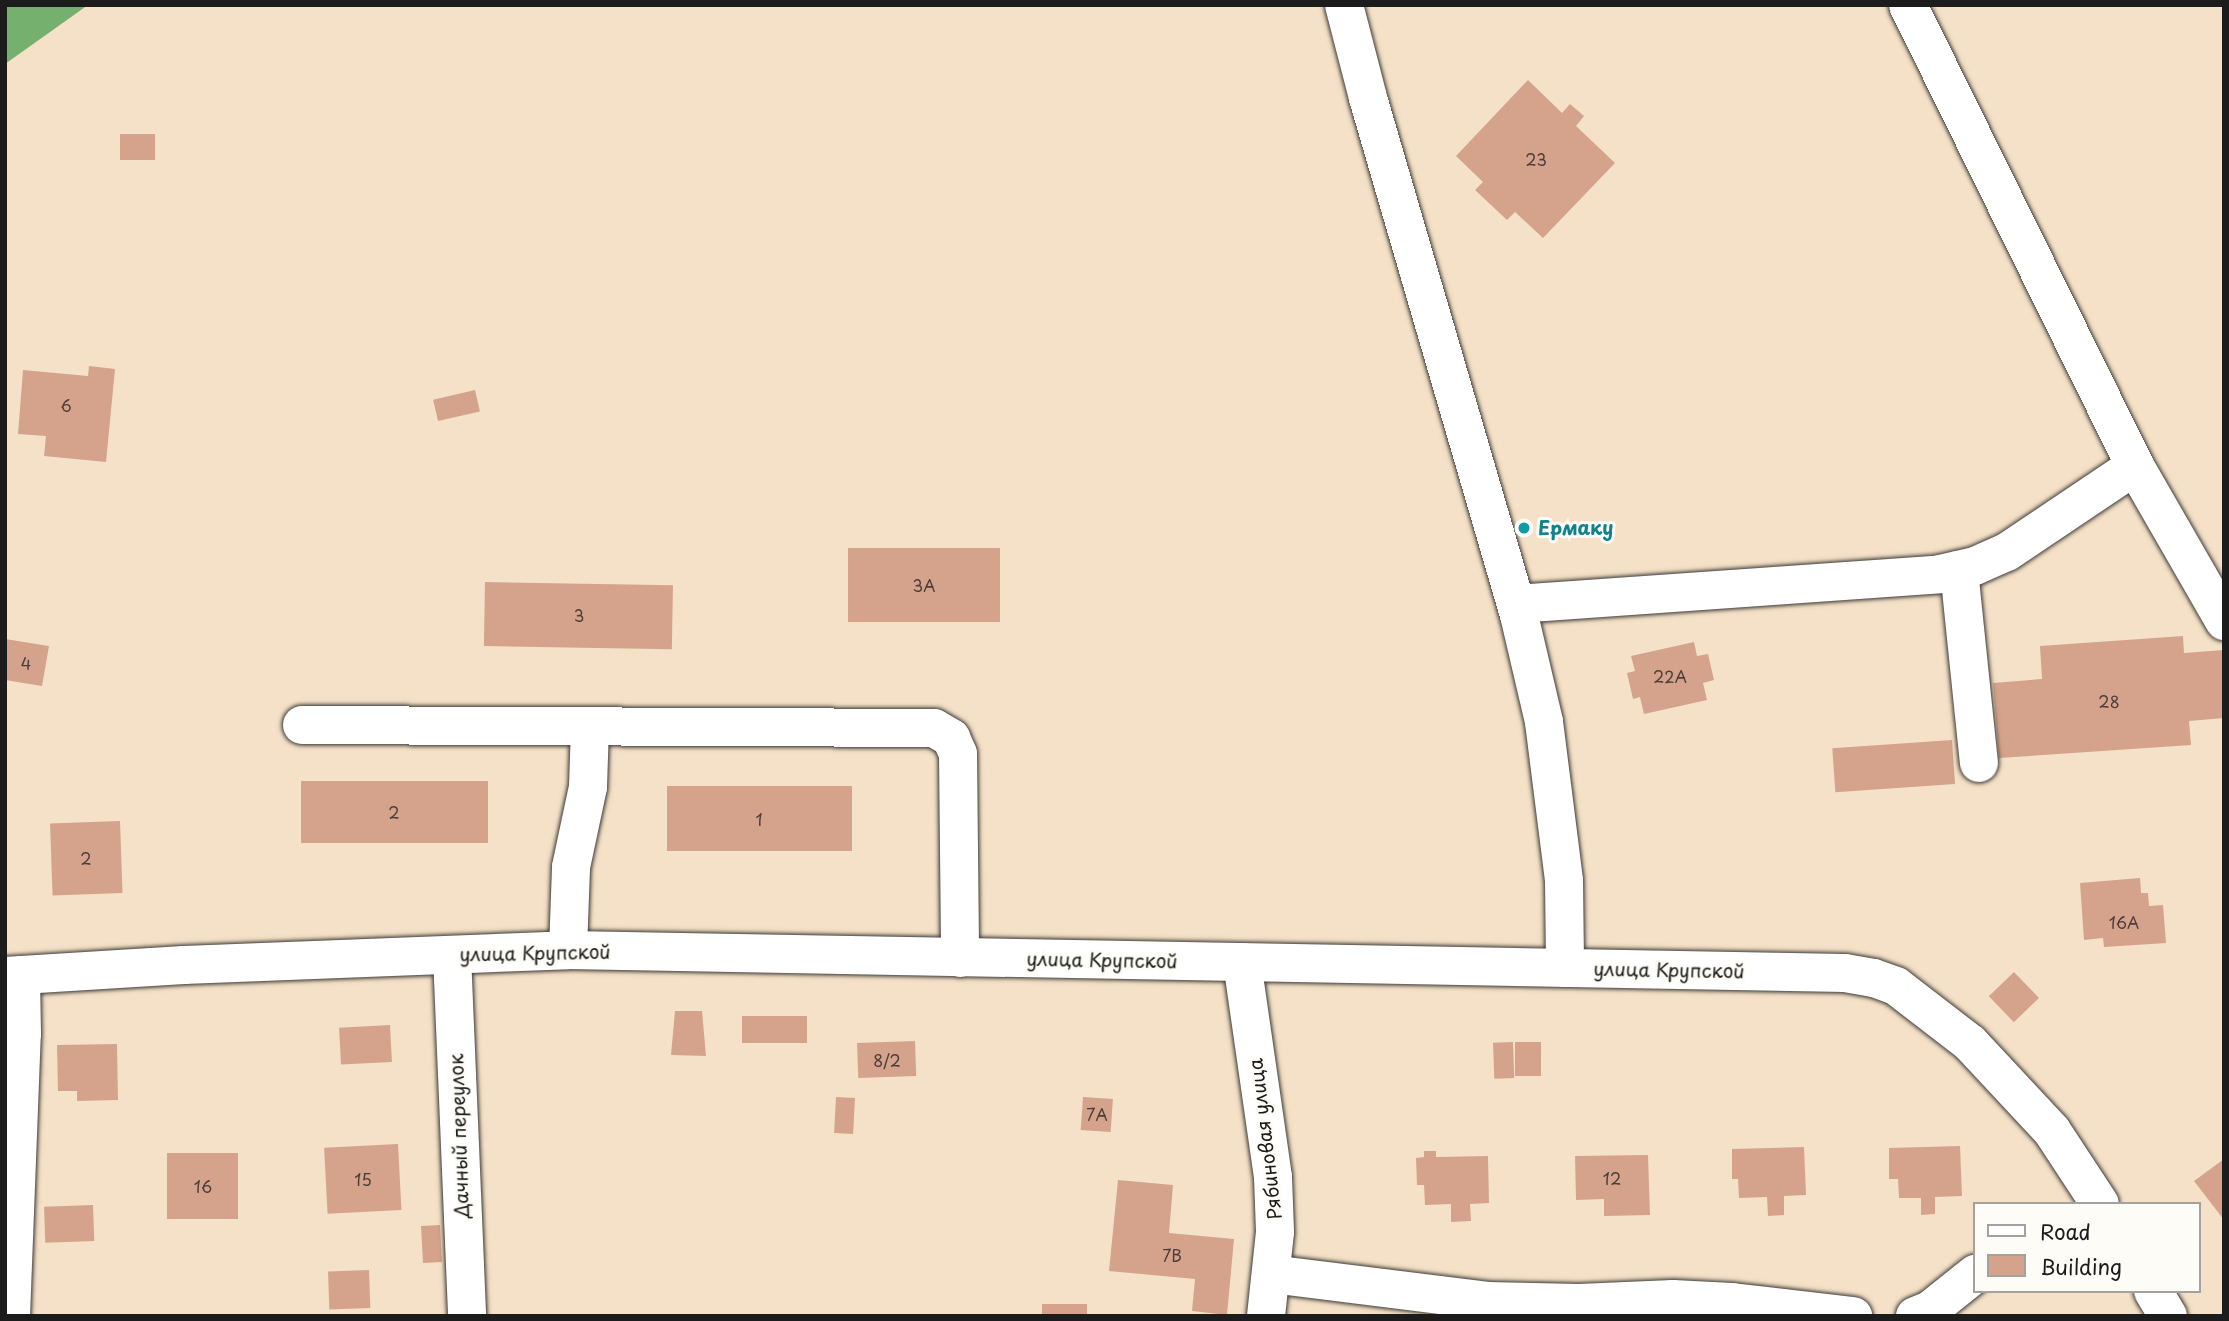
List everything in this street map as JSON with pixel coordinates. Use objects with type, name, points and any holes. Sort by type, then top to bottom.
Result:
[{"type":"street","points":[[1344,5],[1368,98],[1516,604],[1544,722],[1564,881],[1565,968]]},
{"type":"street","points":[[1908,5],[2134,466],[2224,621]]},
{"type":"street","points":[[1516,604],[1940,574],[1959,570],[2007,552],[2134,466]]},
{"type":"street","points":[[1959,570],[1979,763]]},
{"type":"street","points":[[302,725],[934,728],[951,738],[958,754],[960,957]]},
{"type":"street","points":[[568,950],[571,867],[588,787],[590,726]]},
{"type":"street","name":"улица Крупской","points":[[13,976],[184,965],[568,950],[1845,973],[1874,978],[1896,986],[1970,1043],[2052,1131],[2099,1202]]},
{"type":"street","name":"Дачный переулок","points":[[452,955],[467,1316]]},
{"type":"street","name":"Рябиновая улица","points":[[1242,962],[1273,1177],[1275,1232],[1266,1316]]},
{"type":"street","points":[[11,1316],[22,1034],[13,976]]},
{"type":"street","points":[[1270,1274],[1487,1301],[1579,1303],[1673,1299],[1732,1302],[1853,1316]]},
{"type":"street","points":[[1915,1316],[1930,1310],[1974,1275]]},
{"type":"street","points":[[2154,1293],[2168,1316]]},
{"type":"green space","points":[[5,5],[88,5],[5,64]]},
{"type":"building","points":[[1528,80],[1562,113],[1570,104],[1584,116],[1576,126],[1615,163],[1543,238],[1515,212],[1507,220],[1475,190],[1483,182],[1456,156]]},
{"type":"building","points":[[120,134],[155,134],[155,160],[120,160]]},
{"type":"building","points":[[89,366],[115,369],[106,462],[44,456],[46,436],[18,434],[23,370],[88,376]]},
{"type":"building","points":[[475,390],[480,411],[438,421],[433,400]]},
{"type":"building","points":[[848,548],[1000,548],[1000,622],[848,622]]},
{"type":"building","points":[[485,582],[673,585],[672,649],[484,646]]},
{"type":"building","points":[[2183,636],[2184,653],[2224,650],[2224,718],[2189,721],[2191,745],[1999,758],[1993,683],[2042,679],[2040,646]]},
{"type":"building","points":[[5,639],[49,646],[42,686],[5,680]]},
{"type":"building","points":[[1694,642],[1697,656],[1708,654],[1714,680],[1703,683],[1707,700],[1644,714],[1640,697],[1633,699],[1627,673],[1635,671],[1631,656]]},
{"type":"building","points":[[1952,740],[1955,784],[1835,792],[1832,748]]},
{"type":"building","points":[[301,781],[488,781],[488,843],[301,843]]},
{"type":"building","points":[[667,786],[852,786],[852,851],[667,851]]},
{"type":"building","points":[[120,821],[123,893],[53,895],[50,823]]},
{"type":"building","points":[[2140,878],[2141,893],[2148,893],[2149,906],[2163,905],[2166,943],[2104,947],[2103,938],[2084,940],[2080,883]]},
{"type":"building","points":[[2014,972],[2039,998],[2014,1022],[1989,996]]},
{"type":"building","points":[[675,1011],[702,1011],[706,1056],[671,1055]]},
{"type":"building","points":[[742,1016],[807,1016],[807,1043],[742,1043]]},
{"type":"building","points":[[390,1025],[392,1062],[341,1065],[339,1028]]},
{"type":"building","points":[[915,1041],[916,1076],[858,1078],[857,1043]]},
{"type":"building","points":[[1513,1042],[1514,1078],[1494,1079],[1493,1043]]},
{"type":"building","points":[[1515,1042],[1541,1042],[1541,1076],[1515,1076]]},
{"type":"building","points":[[117,1044],[118,1100],[77,1101],[77,1091],[58,1091],[57,1045]]},
{"type":"building","points":[[836,1097],[855,1098],[853,1134],[834,1133]]},
{"type":"building","points":[[1083,1097],[1113,1099],[1111,1132],[1081,1130]]},
{"type":"building","points":[[398,1144],[401,1210],[328,1214],[324,1148]]},
{"type":"building","points":[[1960,1146],[1962,1196],[1935,1197],[1935,1214],[1921,1215],[1921,1198],[1899,1198],[1898,1179],[1889,1179],[1889,1148]]},
{"type":"building","points":[[1804,1147],[1806,1195],[1784,1196],[1784,1215],[1768,1216],[1767,1197],[1739,1198],[1738,1179],[1732,1179],[1732,1149]]},
{"type":"building","points":[[1424,1151],[1436,1151],[1436,1157],[1488,1156],[1489,1203],[1470,1204],[1471,1221],[1451,1222],[1451,1204],[1425,1205],[1424,1185],[1417,1185],[1416,1158],[1424,1157]]},
{"type":"building","points":[[167,1153],[238,1153],[238,1219],[167,1219]]},
{"type":"building","points":[[1648,1155],[1650,1215],[1604,1216],[1604,1199],[1576,1200],[1575,1156]]},
{"type":"building","points":[[2224,1159],[2224,1220],[2194,1181]]},
{"type":"building","points":[[1118,1180],[1173,1185],[1169,1233],[1234,1239],[1227,1315],[1192,1311],[1195,1279],[1109,1271]]},
{"type":"building","points":[[93,1205],[94,1241],[45,1243],[44,1207]]},
{"type":"building","points":[[440,1225],[442,1262],[423,1263],[421,1226]]},
{"type":"building","points":[[369,1270],[370,1308],[329,1309],[328,1271]]},
{"type":"building","points":[[1042,1304],[1087,1304],[1087,1316],[1042,1316]]},
{"type":"place","name":"Ермаку","points":[[1524,528]]}]
